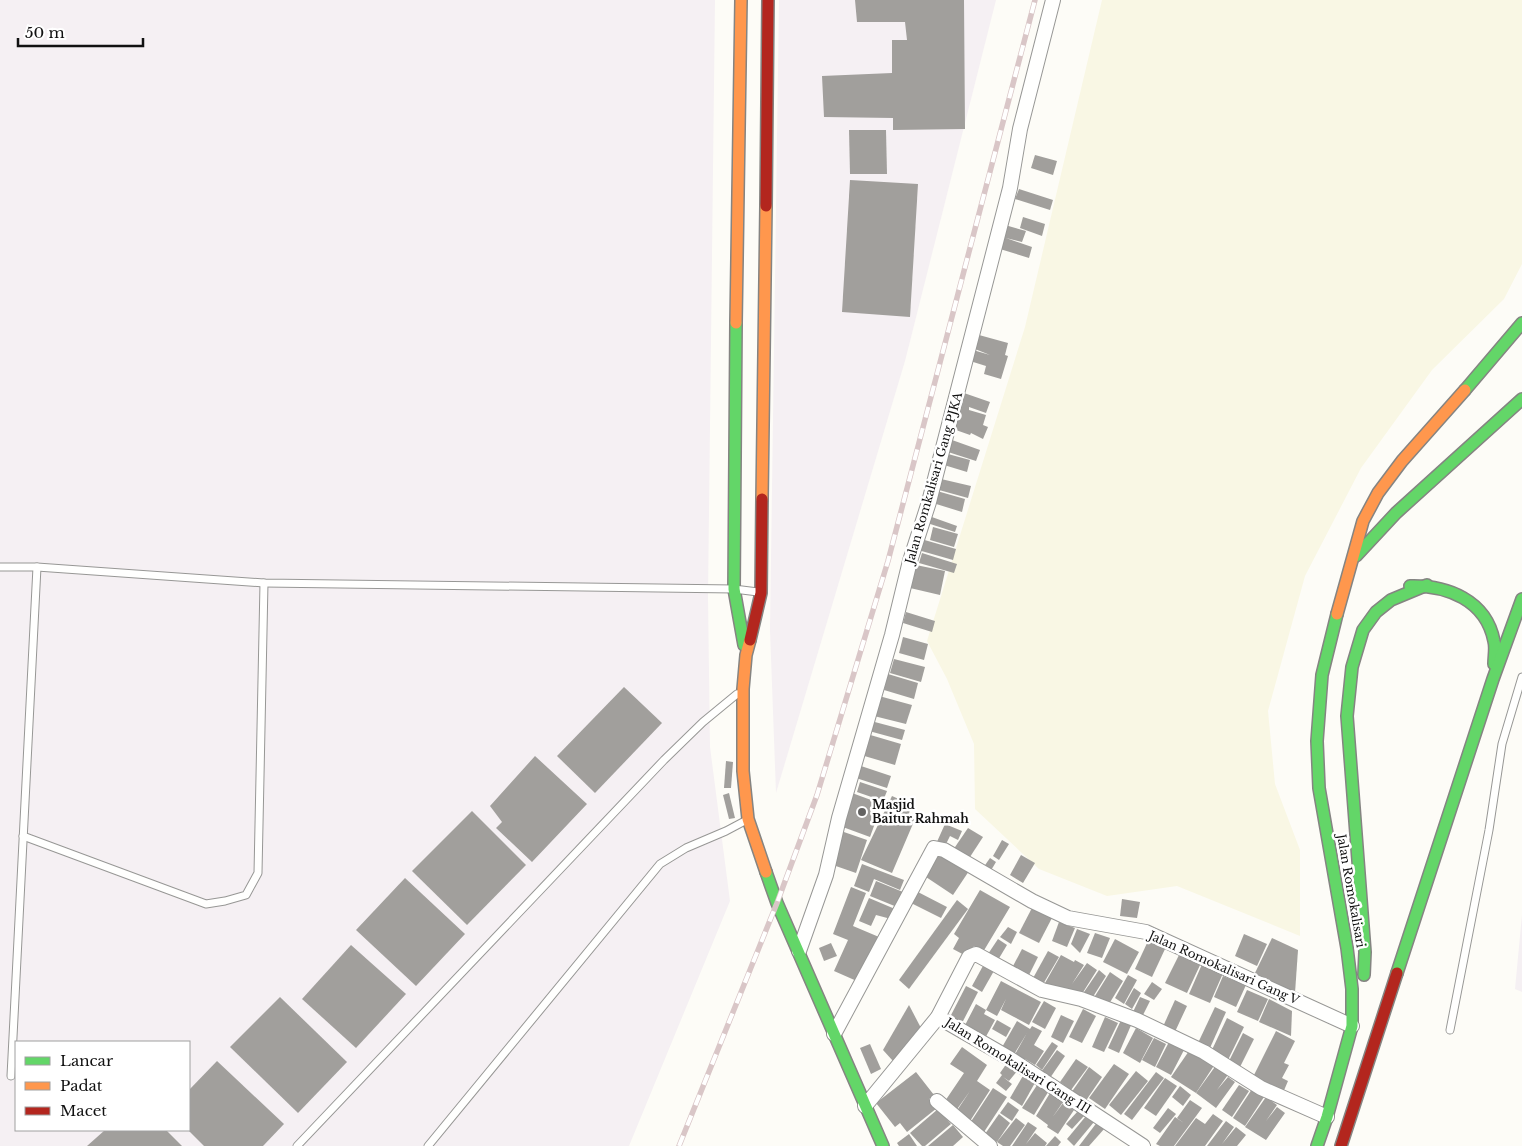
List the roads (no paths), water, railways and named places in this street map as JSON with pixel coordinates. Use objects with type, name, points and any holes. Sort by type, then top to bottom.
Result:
[{"type":"highway","points":[[741,0],[735,353],[734,589],[746,655]]},
{"type":"highway","points":[[768,0],[761,593],[746,655],[743,689],[743,771],[748,819],[777,903],[882,1146]]},
{"type":"highway","name":"Jalan Romokalisari","points":[[1317,1146],[1352,1026],[1352,989],[1348,948],[1318,788],[1317,732],[1322,675],[1331,637],[1363,521],[1378,493],[1402,461],[1488,365],[1522,323]]},
{"type":"highway","points":[[1353,560],[1374,534],[1396,513],[1522,399]]},
{"type":"highway","points":[[1380,594],[1404,586],[1427,585],[1450,589],[1472,603],[1489,625],[1495,644],[1493,680]]},
{"type":"highway","points":[[1352,1026],[1363,991],[1365,952],[1348,716],[1352,666],[1363,630],[1376,612],[1391,600],[1427,585]]},
{"type":"highway","points":[[1341,1146],[1493,680],[1522,599]]},
{"type":"highway","points":[[1331,637],[1350,617]]},
{"type":"street","name":"Jalan Romkalisari Gang PJKA","points":[[798,952],[826,875],[839,818],[892,635],[910,561],[929,502],[1010,188],[1020,129],[1053,0]]},
{"type":"street","name":"Jalan Romokalisari Gang V","points":[[833,1035],[934,848],[944,850],[1032,901],[1068,918],[1146,932],[1352,1026]]},
{"type":"street","points":[[938,1017],[969,957],[976,954],[1042,990],[1081,999],[1137,1020],[1204,1052],[1261,1088],[1327,1117]]},
{"type":"street","name":"Jalan Romokalisari Gang III","points":[[865,1106],[938,1017],[1009,1058],[1143,1146]]},
{"type":"street","points":[[937,1101],[990,1146]]},
{"type":"lane","points":[[0,567],[37,567],[264,583],[734,589],[761,593]]},
{"type":"lane","points":[[11,1076],[37,567]]},
{"type":"lane","points":[[23,836],[206,904],[246,895],[258,873],[264,583]]},
{"type":"lane","points":[[1450,1030],[1489,830],[1502,744],[1522,678]]},
{"type":"lane","points":[[297,1146],[664,760],[702,722],[743,689]]},
{"type":"lane","points":[[428,1146],[660,864],[686,848],[726,831],[748,819]]},
{"type":"railway","points":[[679,1146],[777,903],[817,795],[888,561],[1035,0]]},
{"type":"place","name":"Masjid Baitur Rahmah","points":[[862,812]]}]
